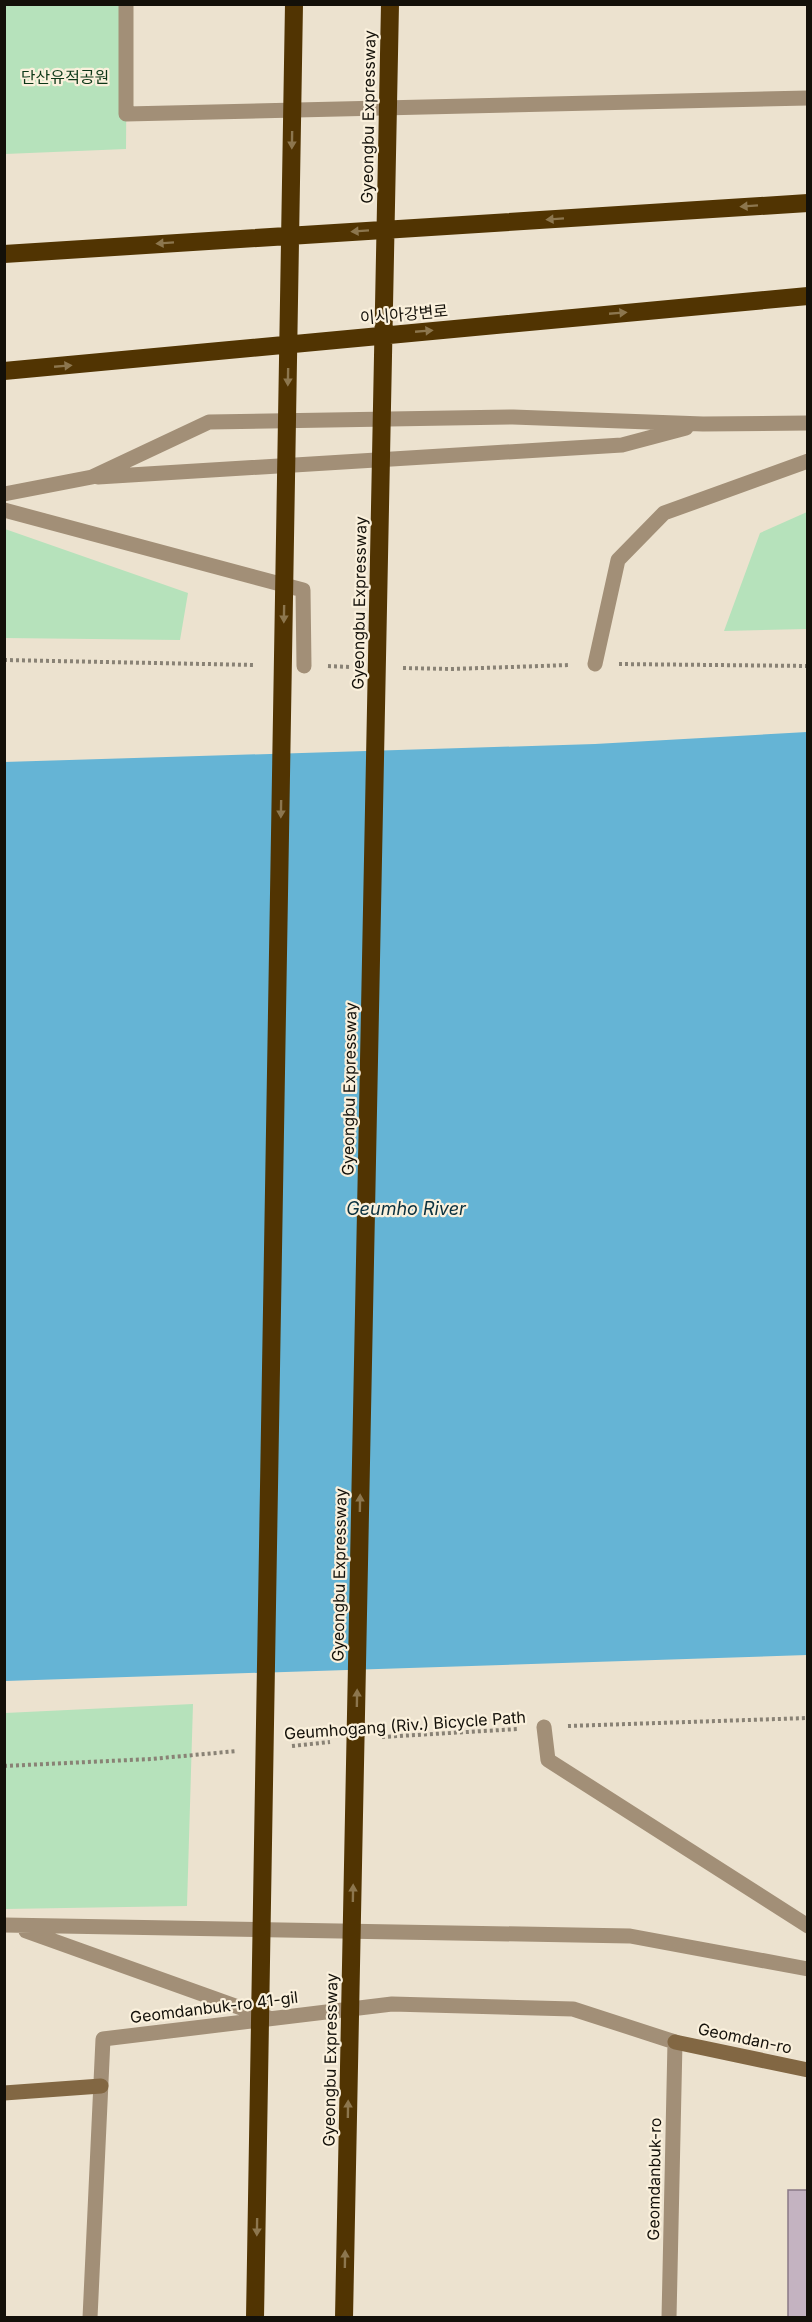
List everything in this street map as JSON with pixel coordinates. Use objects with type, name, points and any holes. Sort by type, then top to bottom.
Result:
[{"type":"highway","points":[[255,2318],[294,4]]},
{"type":"highway","name":"Gyeongbu Expressway","points":[[344,2318],[390,4]]},
{"type":"highway","points":[[4,254],[807,203]]},
{"type":"highway","name":"이시아강변로","points":[[4,371],[807,296]]},
{"type":"main road","name":"Geomdan-ro","points":[[675,2042],[807,2070]]},
{"type":"main road","points":[[4,2093],[101,2086]]},
{"type":"street","points":[[126,4],[126,114],[807,98]]},
{"type":"street","points":[[92,477],[209,422],[513,417],[703,424],[807,423]]},
{"type":"street","points":[[4,494],[92,477],[622,445],[703,424]]},
{"type":"street","points":[[595,664],[618,560],[664,513],[807,461]]},
{"type":"street","points":[[4,510],[303,590],[304,666]]},
{"type":"street","points":[[544,1727],[548,1760],[807,1926]]},
{"type":"street","points":[[9,1926],[630,1936],[807,1969]]},
{"type":"street","points":[[9,1926],[272,2019]]},
{"type":"street","name":"Geomdanbuk-ro 41-gil","points":[[90,2318],[103,2039],[392,2004],[573,2008],[675,2042]]},
{"type":"street","name":"Geomdanbuk-ro","points":[[669,2318],[675,2042]]},
{"type":"path","points":[[4,660],[256,665]]},
{"type":"path","points":[[304,666],[362,667]]},
{"type":"path","points":[[397,668],[408,668]]},
{"type":"path","name":"Geumhogang (Riv.) Bicycle Path","points":[[372,1738],[544,1727],[807,1718]]},
{"type":"path","name":"Geumhogang (Riv.) Bicycle Path","points":[[291,1746],[337,1742]]},
{"type":"path","points":[[4,1766],[151,1759],[244,1750]]},
{"type":"green space","name":"단산유적공원","points":[[4,5],[127,5],[126,149],[5,154]]},
{"type":"green space","points":[[807,512],[807,629],[724,631],[760,533]]},
{"type":"green space","points":[[5,529],[188,593],[180,640],[5,638]]},
{"type":"green space","points":[[193,1704],[187,1906],[5,1909],[5,1713]]},
{"type":"water","name":"Geumho River","points":[[807,732],[807,1655],[5,1681],[4,762],[595,744]]},
{"type":"building","points":[[788,2190],[808,2190],[808,2318],[788,2318]]}]
